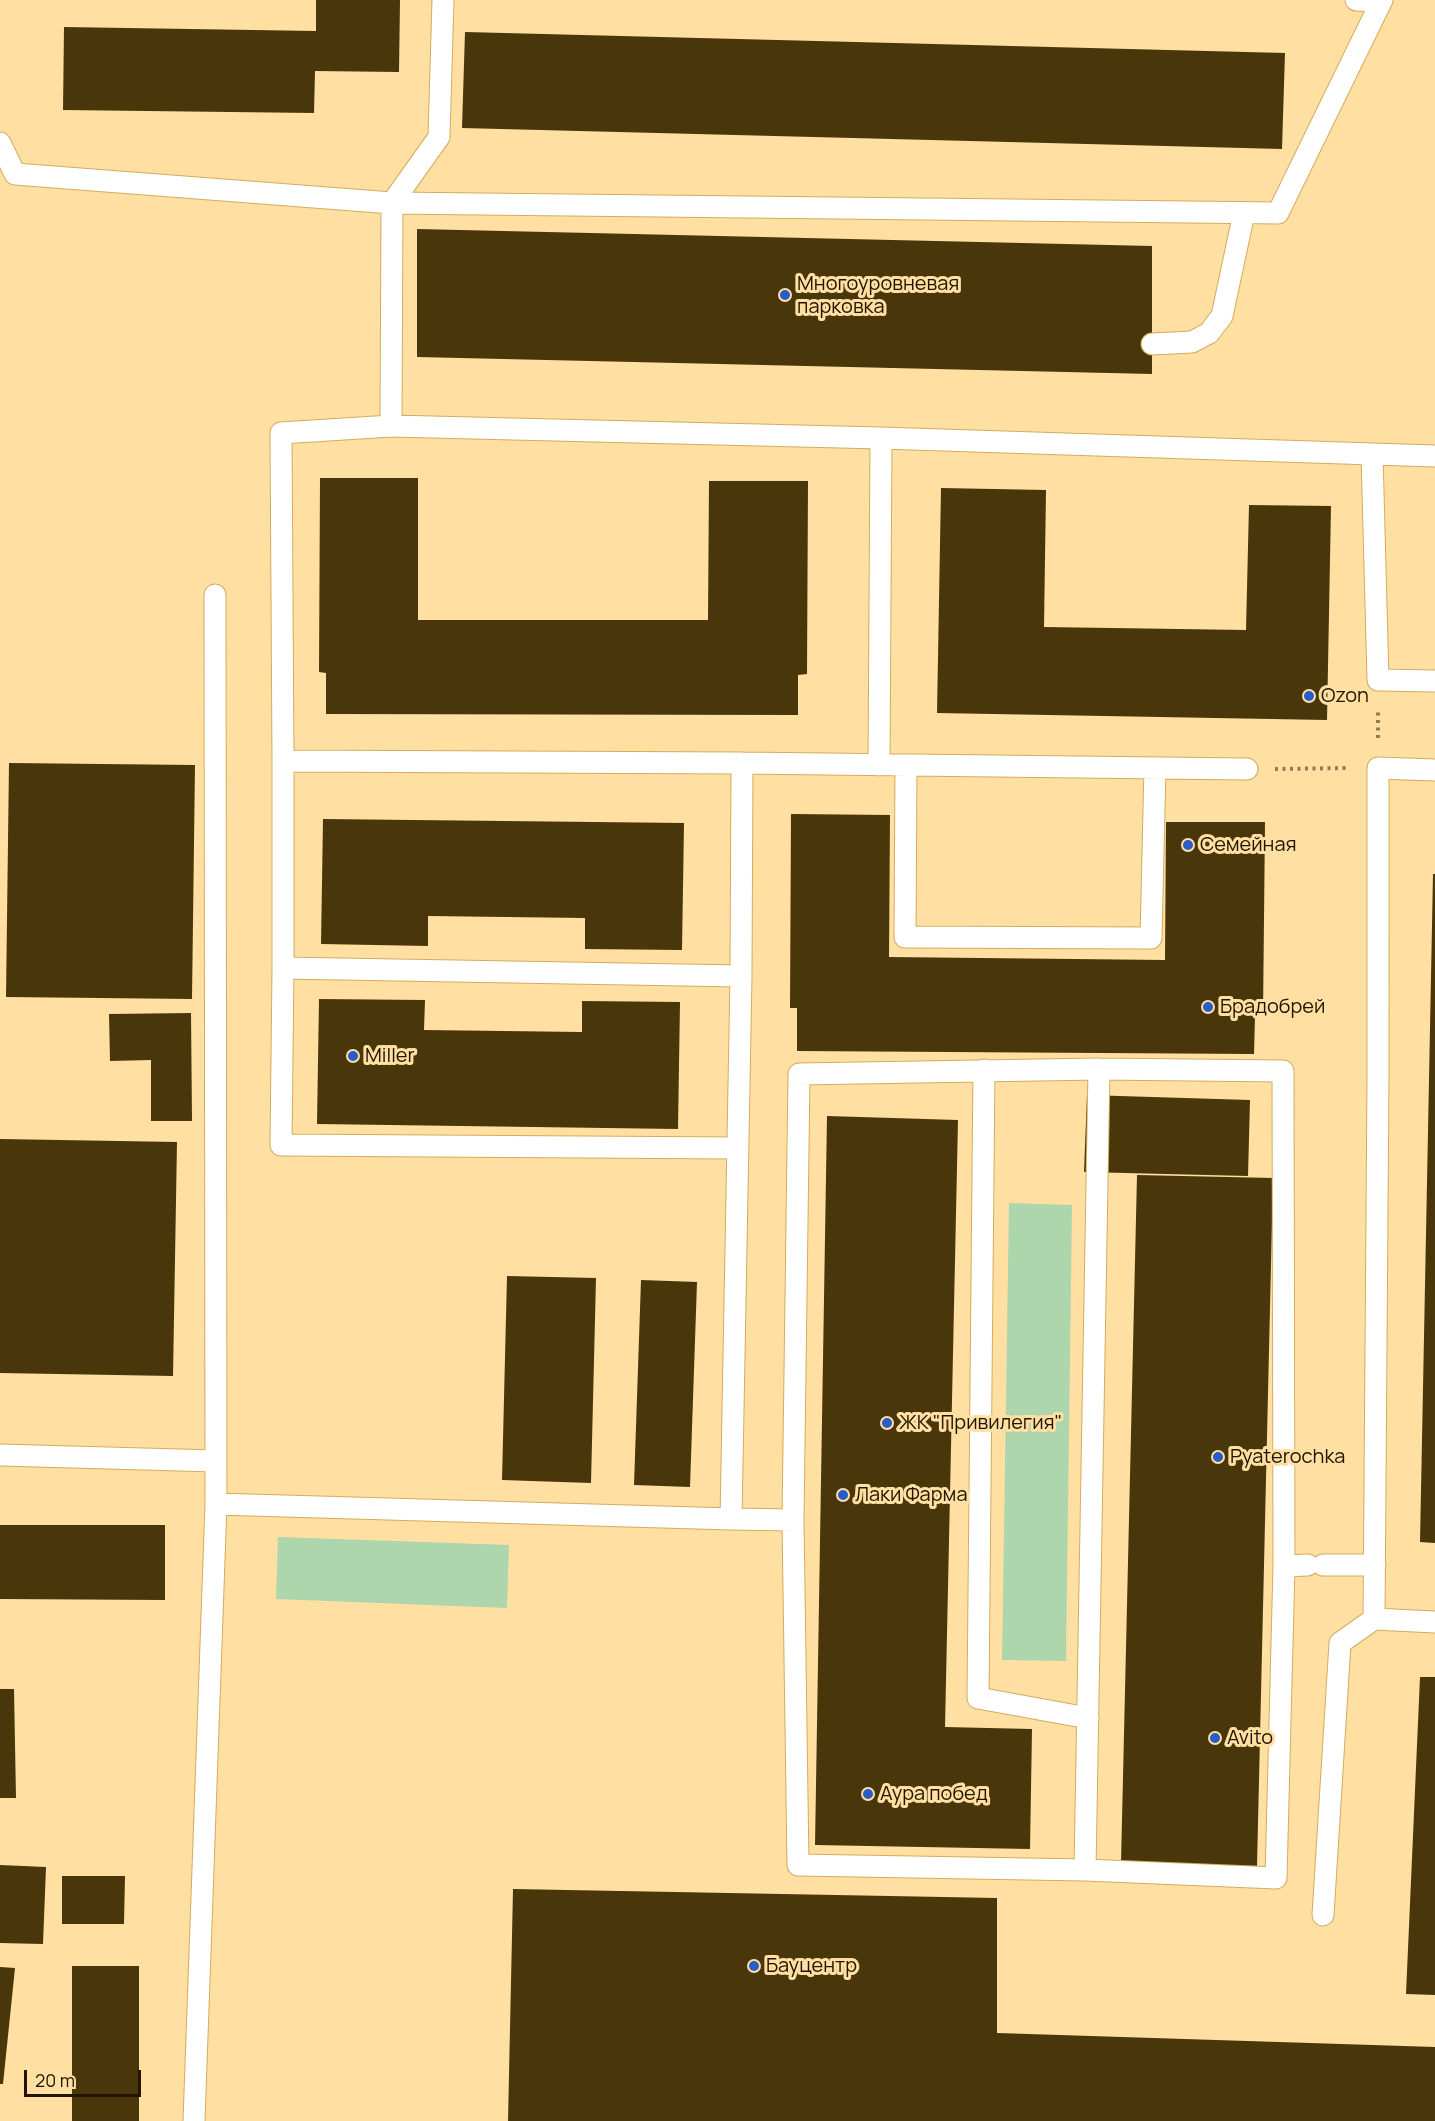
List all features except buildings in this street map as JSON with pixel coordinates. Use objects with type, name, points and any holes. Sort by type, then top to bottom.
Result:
[{"type":"lane","points":[[391,426],[392,203],[439,137],[443,0]]},
{"type":"lane","points":[[0,143],[15,174],[392,203],[1278,213],[1382,0],[1356,0]]},
{"type":"lane","points":[[1152,344],[1192,342],[1209,333],[1222,316],[1244,213]]},
{"type":"lane","points":[[736,1148],[281,1144],[283,761],[281,433],[391,426],[880,438],[1435,456]]},
{"type":"lane","points":[[879,765],[880,438]]},
{"type":"lane","points":[[1372,454],[1378,680],[1435,681]]},
{"type":"lane","points":[[194,2121],[216,1504],[215,595]]},
{"type":"lane","points":[[283,761],[742,763],[1248,769]]},
{"type":"lane","points":[[731,1519],[736,1148],[741,976],[742,763]]},
{"type":"lane","points":[[906,765],[905,937],[1151,938],[1155,768]]},
{"type":"lane","points":[[1374,1619],[1378,768],[1435,770]]},
{"type":"lane","points":[[283,968],[741,976]]},
{"type":"lane","points":[[1085,1870],[1099,1069]]},
{"type":"lane","points":[[984,1070],[978,1698],[1088,1718]]},
{"type":"lane","points":[[984,1070],[1283,1071],[1284,1566],[1276,1878],[1085,1870],[798,1865],[793,1520],[800,1074],[984,1070]]},
{"type":"lane","points":[[0,1455],[215,1461]]},
{"type":"lane","points":[[216,1504],[793,1520]]},
{"type":"lane","points":[[1284,1566],[1375,1565]]},
{"type":"lane","points":[[1323,1915],[1340,1643],[1374,1619],[1435,1622]]},
{"type":"path","points":[[1248,769],[1378,768],[1378,680]]},
{"type":"green space","points":[[1009,1203],[1072,1205],[1066,1661],[1002,1660]]},
{"type":"green space","points":[[278,1537],[509,1545],[507,1608],[276,1599]]},
{"type":"place","name":"Многоуровневая парковка","points":[[785,295]]},
{"type":"place","name":"Ozon","points":[[1309,696]]},
{"type":"place","name":"Семейная","points":[[1188,845]]},
{"type":"place","name":"Брадобрей","points":[[1208,1007]]},
{"type":"place","name":"Miller","points":[[353,1056]]},
{"type":"place","name":"ЖК \"Привилегия\"","points":[[887,1423]]},
{"type":"place","name":"Pyaterochka","points":[[1218,1457]]},
{"type":"place","name":"Лаки Фарма","points":[[843,1495]]},
{"type":"place","name":"Avito","points":[[1215,1738]]},
{"type":"place","name":"Аура побед","points":[[868,1794]]},
{"type":"place","name":"Бауцентр","points":[[754,1966]]}]
